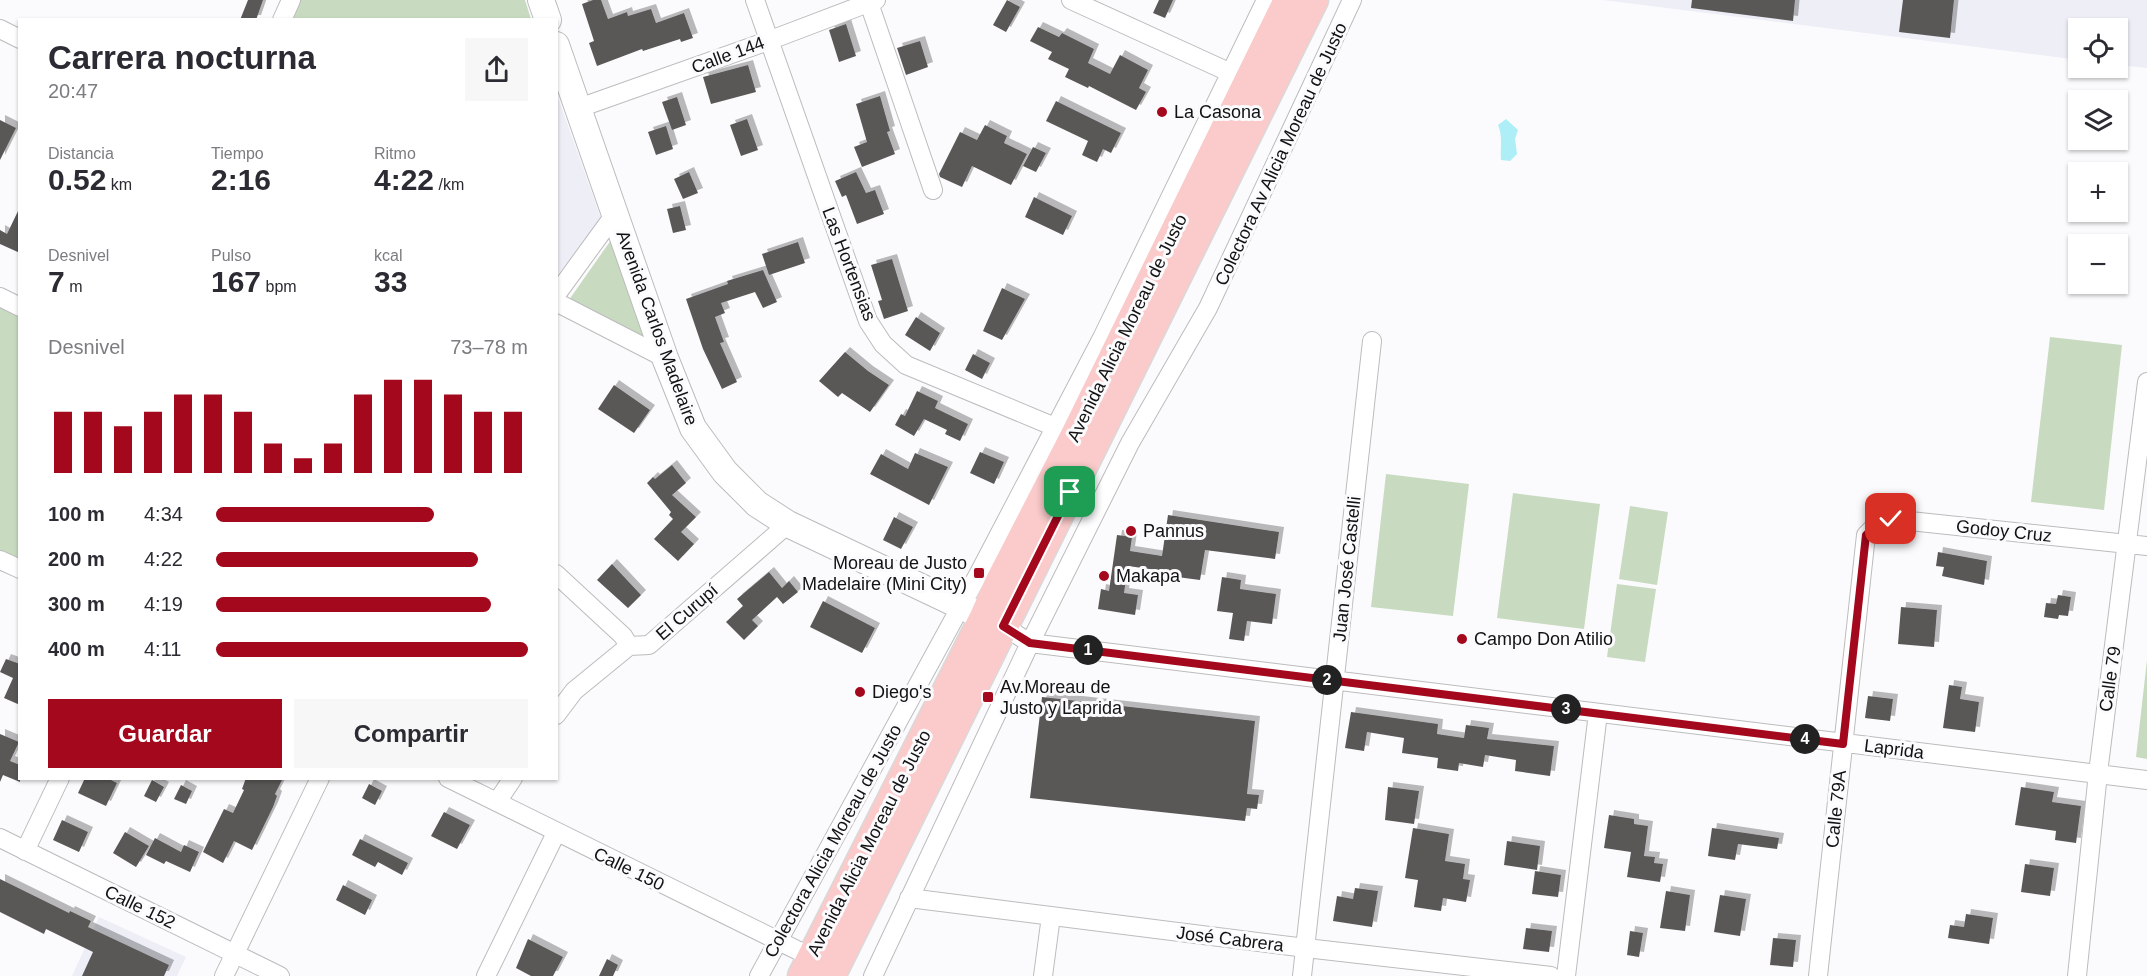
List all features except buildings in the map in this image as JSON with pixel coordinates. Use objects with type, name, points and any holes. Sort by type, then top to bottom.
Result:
[{"type":"main road","points":[[541,0],[547,18]]},
{"type":"main road","name":"Avenida Alicia Moreau de Justo","points":[[815,970],[982,616],[1076,433],[1288,0]]},
{"type":"main road","name":"Avenida Alicia Moreau de Justo","points":[[982,616],[1314,0]]},
{"type":"main road","name":"Avenida Carlos Madelaire","points":[[558,50],[665,358],[693,428],[725,472],[758,504],[788,524],[982,616]]},
{"type":"street","points":[[283,18],[291,0]]},
{"type":"street","name":"Las Hortensias","points":[[755,0],[868,321],[883,344],[906,365],[1055,427]]},
{"type":"street","points":[[1071,0],[1231,73]]},
{"type":"street","name":"Colectora Alicia Moreau de Justo","points":[[759,976],[777,941],[982,616],[1055,427],[1102,338],[1266,0]]},
{"type":"street","name":"Colectora Av Alicia Moreau de Justo","points":[[1030,643],[1130,443],[1208,308],[1352,0]]},
{"type":"street","points":[[871,1],[933,190]]},
{"type":"street","name":"Calle 144","points":[[579,108],[768,41],[871,1]]},
{"type":"street","points":[[0,29],[18,38]]},
{"type":"street","points":[[558,292],[615,214]]},
{"type":"street","points":[[0,297],[18,306]]},
{"type":"street","points":[[558,303],[665,358]]},
{"type":"street","name":"Juan José Castelli","points":[[1302,976],[1372,341]]},
{"type":"street","name":"Calle 79","points":[[2077,976],[2098,773],[2147,382]]},
{"type":"street","name":"Godoy Cruz","points":[[1866,535],[1880,521],[1891,519],[2147,546]]},
{"type":"street","name":"El Curupí","points":[[558,712],[574,691],[629,646],[649,645],[788,524]]},
{"type":"street","name":"Calle 79A","points":[[1818,976],[1866,535]]},
{"type":"street","points":[[0,560],[18,568]]},
{"type":"street","points":[[558,576],[624,636],[629,646]]},
{"type":"street","name":"Laprida","points":[[982,616],[1030,643],[2147,780]]},
{"type":"street","points":[[873,976],[1030,643]]},
{"type":"street","points":[[1566,976],[1598,713]]},
{"type":"street","points":[[25,851],[59,780]]},
{"type":"street","points":[[224,976],[319,780]]},
{"type":"street","name":"Calle 150","points":[[452,780],[777,941],[815,970]]},
{"type":"street","points":[[497,802],[512,780]]},
{"type":"street","points":[[486,976],[556,833]]},
{"type":"street","name":"Calle 152","points":[[0,838],[280,976]]},
{"type":"street","name":"José Cabrera","points":[[909,898],[1551,976]]},
{"type":"street","points":[[1043,976],[1051,916]]},
{"type":"shaded area","points":[[1603,0],[2147,0],[2147,68],[2128,66],[2128,18],[2068,18],[2068,59]]},
{"type":"shaded area","points":[[558,98],[602,221],[558,274]]},
{"type":"shaded area","points":[[99,917],[186,957],[177,976],[72,976]]},
{"type":"green space","points":[[299,0],[525,0],[531,18],[291,18]]},
{"type":"green space","points":[[618,230],[658,350],[564,307]]},
{"type":"green space","points":[[0,304],[18,313],[18,560],[0,551]]},
{"type":"green space","points":[[2050,337],[2122,345],[2104,510],[2031,502]]},
{"type":"green space","points":[[1386,474],[1469,484],[1453,616],[1371,607]]},
{"type":"green space","points":[[1513,493],[1600,504],[1584,629],[1497,618]]},
{"type":"green space","points":[[1630,506],[1668,512],[1657,585],[1619,579]]},
{"type":"green space","points":[[1617,584],[1656,589],[1645,662],[1607,657]]},
{"type":"green space","points":[[2147,660],[2147,759],[2136,757]]},
{"type":"water","points":[[1506,119],[1518,130],[1515,139],[1517,154],[1510,161],[1501,160],[1501,138],[1498,125]]},
{"type":"place","name":"La Casona","points":[[1162,112]]},
{"type":"place","name":"Pannus","points":[[1131,531]]},
{"type":"place","name":"Moreau de Justo Madelaire (Mini City)","points":[[979,573]]},
{"type":"place","name":"Makapa","points":[[1104,576]]},
{"type":"place","name":"Campo Don Atilio","points":[[1462,639]]},
{"type":"place","name":"Diego's","points":[[860,692]]},
{"type":"place","name":"Av.Moreau de Justo y Laprida","points":[[988,697]]},
{"type":"route","points":[[1070,492],[1003,626],[1030,643],[1843,744],[1866,535],[1880,521],[1891,519]]}]
